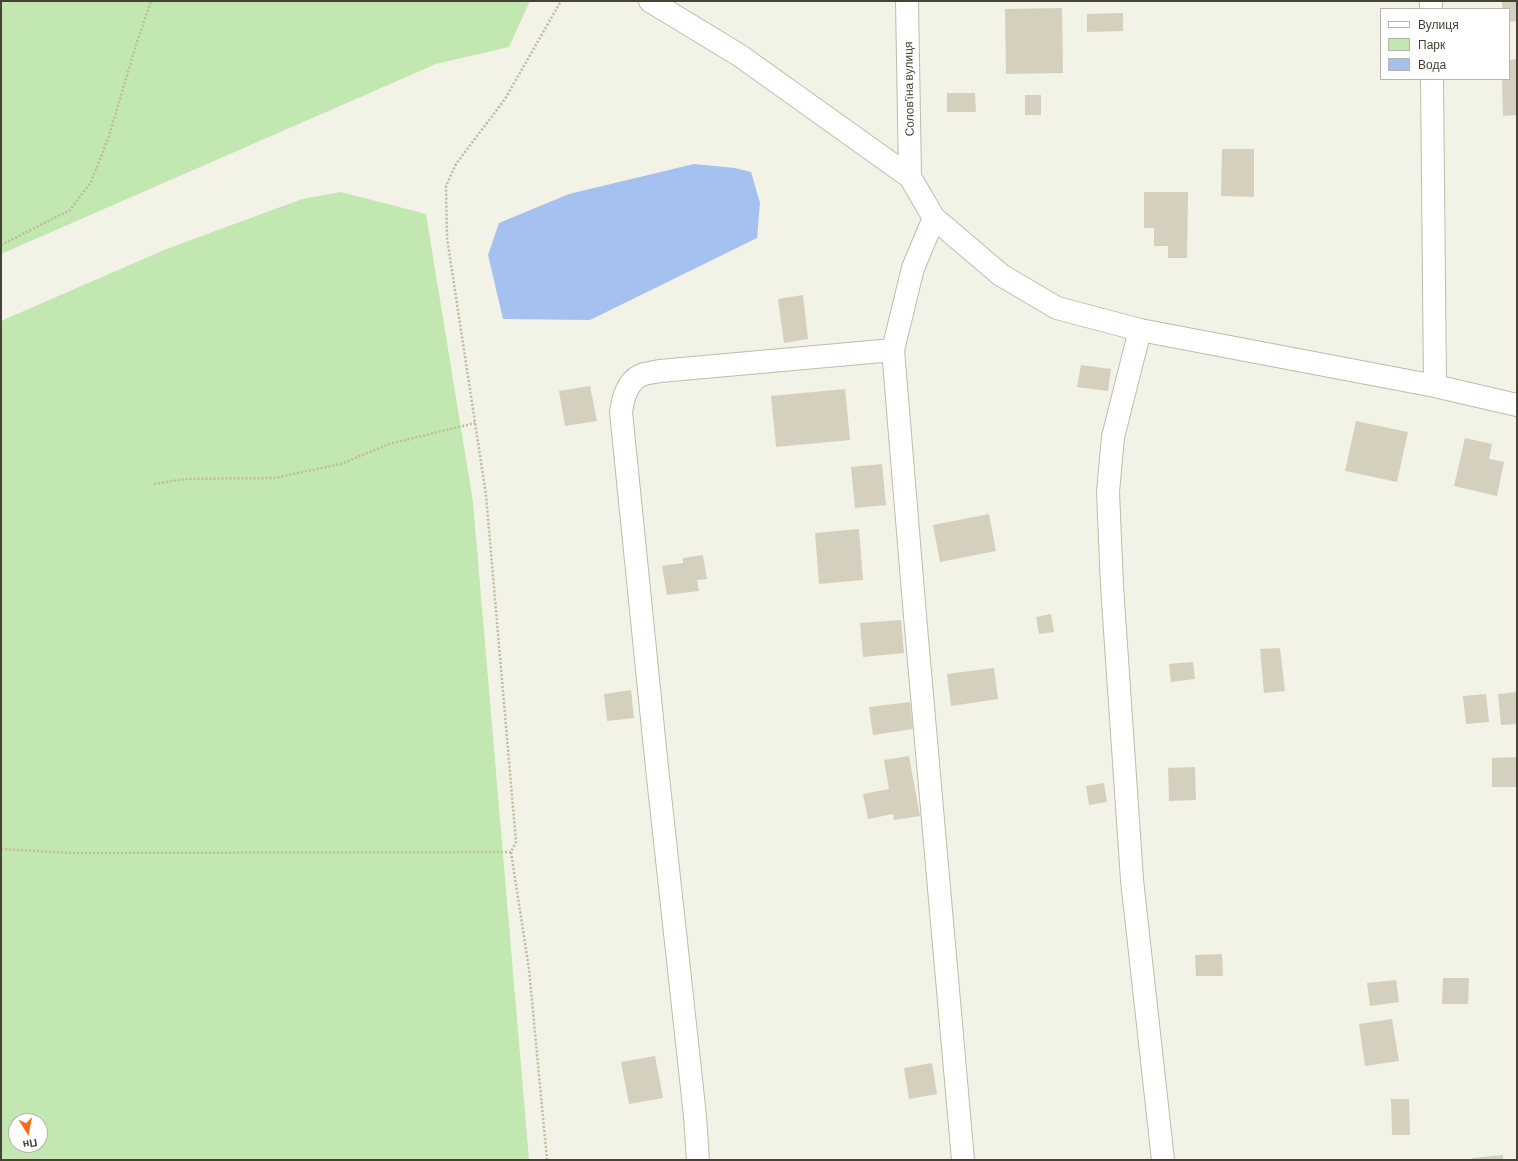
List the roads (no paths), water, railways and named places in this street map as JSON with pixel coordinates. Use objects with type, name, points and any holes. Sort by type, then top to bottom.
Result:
[{"type":"street","points":[[650,1],[739,56],[910,177],[934,218],[1001,274],[1057,308],[1140,330],[1434,386],[1517,405]]},
{"type":"street","name":"Соловʼїна вулиця","points":[[907,1],[910,177]]},
{"type":"street","points":[[1432,80],[1434,386]]},
{"type":"street","points":[[934,218],[913,268],[893,350],[963,1160]]},
{"type":"street","points":[[1140,330],[1113,437],[1108,492],[1112,586],[1132,880],[1163,1160]]},
{"type":"street","points":[[698,1160],[694,1108],[658,776],[624,435],[622,412],[623,398],[630,385],[642,374],[893,350]]},
{"type":"water","points":[[694,164],[735,168],[751,172],[760,203],[757,238],[590,320],[503,319],[488,255],[499,223],[569,194]]}]
